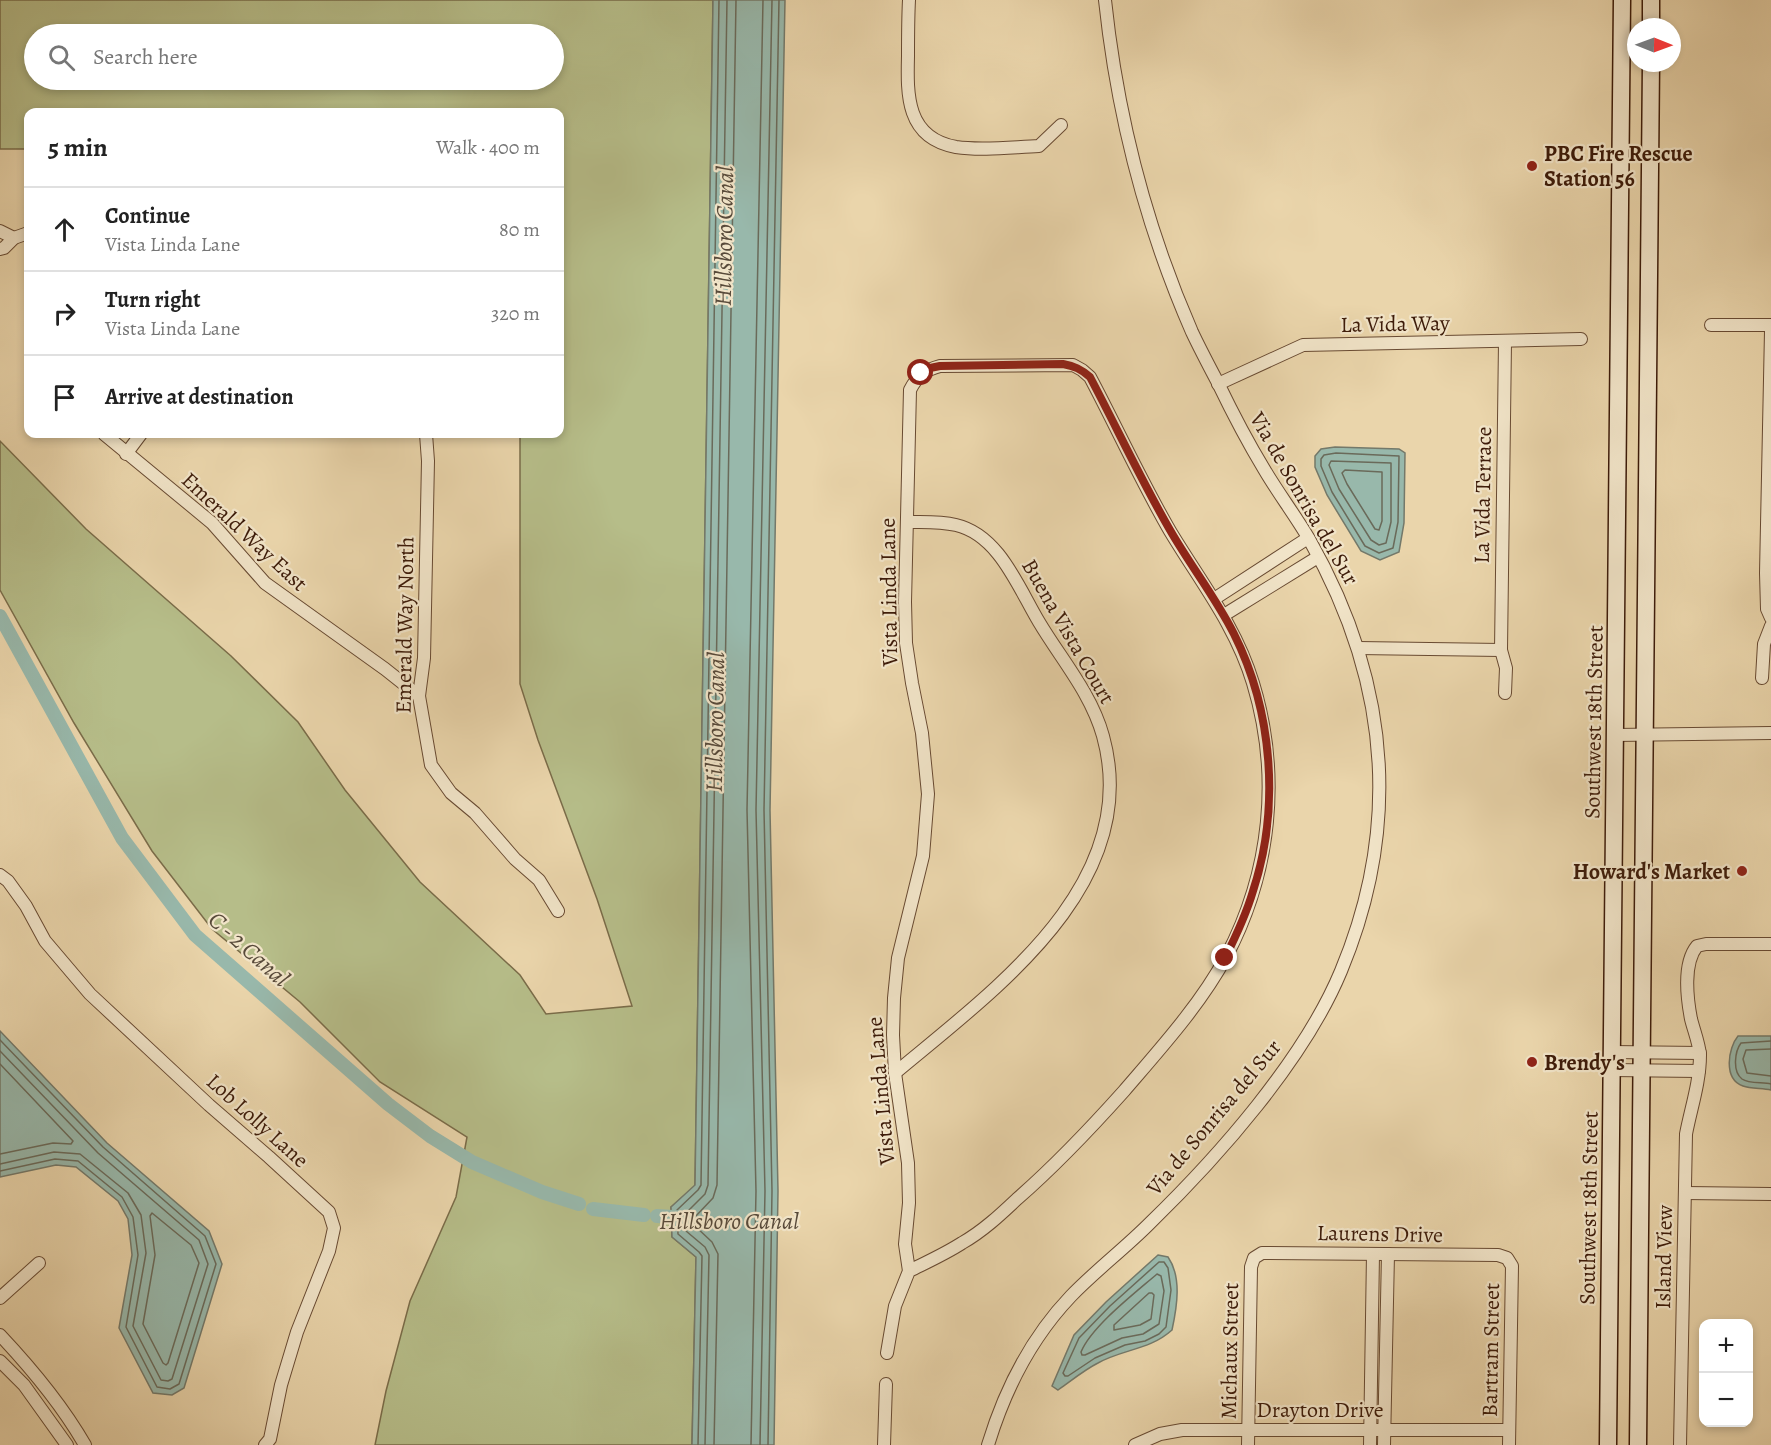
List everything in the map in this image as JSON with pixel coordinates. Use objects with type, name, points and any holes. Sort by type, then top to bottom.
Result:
[{"type":"main road","name":"Southwest 18th Street","points":[[1608,1445],[1622,0]]},
{"type":"main road","points":[[1651,0],[1651,18]]},
{"type":"main road","points":[[1638,1445],[1651,72]]},
{"type":"street","points":[[909,0],[908,99],[915,118],[927,134],[945,144],[964,148],[1039,146],[1061,125]]},
{"type":"street","name":"Via de Sonrisa del Sur","points":[[988,1445],[1005,1393],[1028,1350],[1048,1322],[1072,1295],[1148,1225],[1192,1180],[1234,1132],[1303,1042],[1340,976],[1354,940],[1373,867],[1379,811],[1377,735],[1373,706],[1358,648],[1345,611],[1308,538],[1241,430],[1192,333],[1142,191],[1119,96],[1105,0]]},
{"type":"street","points":[[0,231],[14,238]]},
{"type":"street","points":[[0,249],[14,238],[24,234]]},
{"type":"street","points":[[1711,325],[1771,325]]},
{"type":"street","points":[[1771,331],[1766,573],[1767,609],[1771,618]]},
{"type":"street","name":"La Vida Way","points":[[1218,384],[1303,345],[1581,339]]},
{"type":"street","name":"La Vida Terrace","points":[[1505,342],[1501,650],[1506,668],[1505,693]]},
{"type":"street","name":"Vista Linda Lane","points":[[887,1353],[895,1306],[909,1271],[905,1244],[909,1203],[908,1162],[895,1073],[893,1035],[896,978],[905,927],[923,856],[928,794],[922,733],[906,643],[908,399],[914,381],[930,368],[1073,365],[1090,377],[1140,477],[1171,532],[1224,615],[1253,682],[1263,718],[1268,755],[1269,809],[1263,854],[1254,890],[1225,958],[1186,1015],[1087,1134],[988,1225],[963,1243],[909,1271]]},
{"type":"street","name":"Emerald Way East","points":[[108,438],[212,523],[265,583],[419,696]]},
{"type":"street","points":[[126,454],[138,438]]},
{"type":"street","name":"Emerald Way North","points":[[426,438],[428,461],[424,658],[419,696],[431,765],[451,793],[475,813],[514,859],[539,880],[558,911]]},
{"type":"street","name":"Buena Vista Court","points":[[895,1073],[1008,976],[1073,900],[1097,857],[1109,810],[1110,783],[1108,758],[1094,712],[1083,690],[998,551],[976,533],[959,525],[906,522]]},
{"type":"street","points":[[1214,599],[1308,538]]},
{"type":"street","points":[[1224,615],[1318,557]]},
{"type":"street","points":[[1762,678],[1764,644],[1771,626]]},
{"type":"street","points":[[1358,648],[1501,650]]},
{"type":"street","points":[[1615,735],[1771,734]]},
{"type":"street","name":"Lob Lolly Lane","points":[[0,875],[8,881],[26,906],[45,941],[90,994],[209,1105],[329,1212],[334,1228],[329,1251],[297,1332],[281,1385],[270,1439],[265,1445]]},
{"type":"street","name":"Island View","points":[[1680,1445],[1686,1134],[1699,1071],[1700,1053],[1689,1001],[1688,972],[1691,953],[1697,946],[1706,944],[1771,945]]},
{"type":"street","points":[[1612,1052],[1700,1053]]},
{"type":"street","points":[[1612,1070],[1699,1071]]},
{"type":"street","points":[[1685,1193],[1771,1194]]},
{"type":"street","name":"Laurens Drive","points":[[1254,1258],[1262,1253],[1498,1255],[1507,1258]]},
{"type":"street","points":[[1371,1445],[1373,1254]]},
{"type":"street","points":[[1384,1445],[1388,1254]]},
{"type":"street","name":"Michaux Street","points":[[1248,1445],[1251,1267],[1254,1258]]},
{"type":"street","name":"Bartram Street","points":[[1507,1258],[1512,1266],[1509,1445]]},
{"type":"street","points":[[0,1298],[39,1263]]},
{"type":"street","points":[[0,1335],[46,1388],[85,1445]]},
{"type":"street","points":[[0,1361],[24,1385],[67,1445]]},
{"type":"street","points":[[884,1445],[886,1384]]},
{"type":"street","name":"Drayton Drive","points":[[1135,1445],[1171,1431],[1509,1430]]},
{"type":"green space","points":[[0,0],[713,0],[695,1186],[671,1207],[672,1237],[696,1257],[692,1445],[375,1445],[386,1391],[410,1301],[456,1197],[467,1137],[380,1082],[300,1002],[212,929],[152,851],[74,723],[0,590],[0,441],[86,529],[231,656],[298,722],[345,790],[420,882],[520,975],[546,1014],[632,1006],[597,899],[538,740],[520,684],[520,438],[564,438],[564,108],[24,108],[24,149],[0,149]]},
{"type":"water","name":"Hillsboro Canal","points":[[713,0],[785,0],[770,810],[778,1191],[774,1445],[692,1445],[696,1257],[672,1237],[671,1207],[695,1185]]},
{"type":"water","points":[[1335,447],[1399,449],[1405,453],[1404,523],[1399,552],[1380,560],[1361,551],[1327,495],[1315,467],[1315,456],[1321,449]]},
{"type":"water","points":[[0,1031],[107,1143],[209,1231],[222,1264],[184,1388],[172,1395],[153,1393],[119,1328],[132,1255],[128,1219],[118,1201],[76,1167],[56,1165],[0,1177]]},
{"type":"water","points":[[1738,1036],[1771,1036],[1771,1090],[1743,1086],[1732,1077],[1730,1055]]},
{"type":"water","points":[[1158,1255],[1168,1257],[1177,1283],[1177,1302],[1172,1330],[1146,1346],[1107,1358],[1058,1390],[1052,1386],[1074,1335],[1106,1302]]},
{"type":"waterway","name":"C - 2 Canal","points":[[0,616],[122,838],[195,935],[388,1104],[430,1136],[472,1162],[542,1192],[579,1204]]},
{"type":"waterway","name":"C - 2 Canal","points":[[593,1209],[644,1215]]},
{"type":"waterway","points":[[657,1216],[689,1218]]},
{"type":"place","name":"PBC Fire Rescue Station 56","points":[[1532,166]]},
{"type":"place","name":"Howard's Market","points":[[1742,871]]},
{"type":"place","name":"Brendy's","points":[[1532,1062]]},
{"type":"route","points":[[921,373],[940,366],[1063,364],[1073,365],[1082,370],[1090,377],[1118,435],[1171,532],[1235,636],[1253,682],[1263,718],[1268,755],[1269,792],[1263,854],[1254,890],[1225,958]]}]
